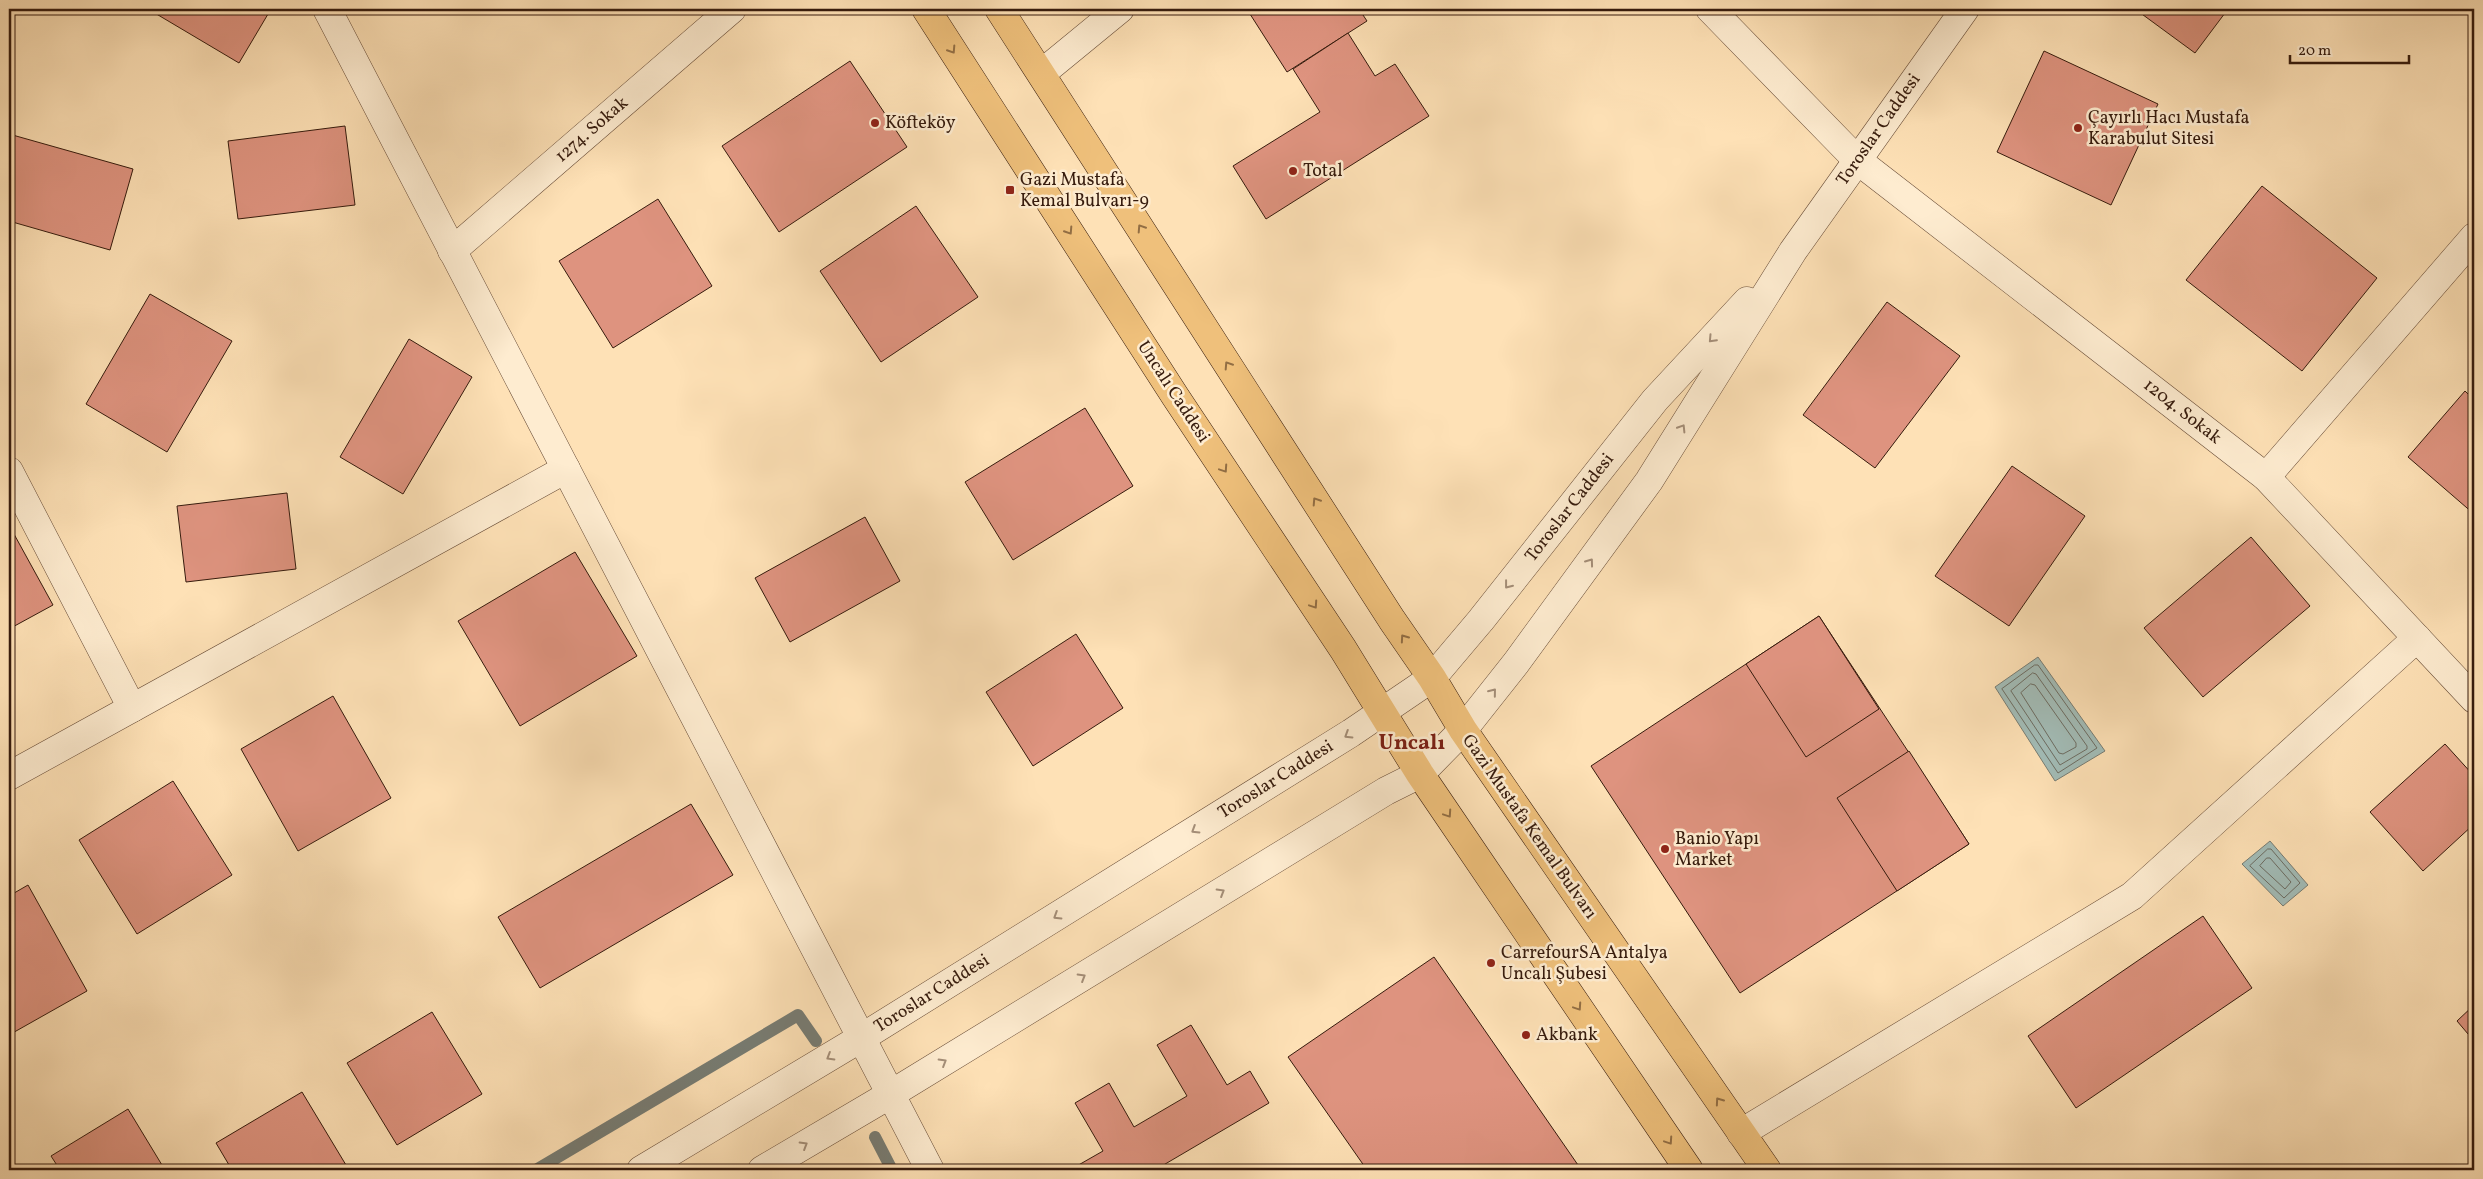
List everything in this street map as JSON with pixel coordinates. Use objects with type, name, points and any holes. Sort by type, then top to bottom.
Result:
[{"type":"main road","name":"Uncalı Caddesi","points":[[926,9],[1175,396],[1343,649],[1381,714],[1420,774]]},
{"type":"main road","points":[[999,9],[1042,73],[1387,612],[1432,678]]},
{"type":"main road","name":"Gazi Mustafa Kemal Bulvarı","points":[[1432,678],[1463,730],[1767,1170]]},
{"type":"main road","points":[[1420,774],[1689,1170]]},
{"type":"street","points":[[327,9],[930,1170]]},
{"type":"street","name":"1274. Sokak","points":[[452,251],[732,9]]},
{"type":"street","points":[[1042,73],[1120,9]]},
{"type":"street","name":"1204. Sokak","points":[[1710,9],[1857,160],[2266,477],[2474,699]]},
{"type":"street","name":"Toroslar Caddesi","points":[[762,1170],[891,1094],[1386,791],[1420,774],[1463,730],[1516,663],[1649,482],[1793,251],[1965,9]]},
{"type":"street","points":[[2266,477],[2474,237]]},
{"type":"street","name":"Toroslar Caddesi","points":[[641,1170],[861,1038],[1381,714],[1432,678],[1481,620],[1655,400],[1793,251]]},
{"type":"street","points":[[9,776],[566,469]]},
{"type":"street","points":[[9,471],[132,708]]},
{"type":"street","points":[[1741,1133],[2132,896],[2417,638]]},
{"type":"water","points":[[2038,657],[2105,751],[2055,781],[1995,687]]},
{"type":"water","points":[[2270,841],[2308,885],[2283,906],[2242,864]]},
{"type":"building","points":[[148,9],[271,9],[239,63]]},
{"type":"building","points":[[1259,9],[1359,9],[1367,21],[1287,72],[1250,14]]},
{"type":"building","points":[[2135,9],[2228,9],[2195,53]]},
{"type":"building","points":[[1348,33],[1375,76],[1395,64],[1429,116],[1266,219],[1233,166],[1320,112],[1293,69]]},
{"type":"building","name":"Çayırlı Hacı Mustafa Karabulut Sitesi","points":[[2044,51],[2158,104],[2111,205],[1997,152]]},
{"type":"building","points":[[850,61],[907,147],[779,232],[722,146]]},
{"type":"building","points":[[345,126],[355,205],[238,219],[228,141]]},
{"type":"building","points":[[9,134],[133,169],[110,250],[9,221]]},
{"type":"building","points":[[2262,186],[2377,278],[2302,371],[2186,280]]},
{"type":"building","points":[[658,199],[712,286],[613,348],[559,261]]},
{"type":"building","points":[[916,206],[978,297],[881,362],[820,271]]},
{"type":"building","points":[[150,294],[232,341],[167,452],[86,404]]},
{"type":"building","points":[[1887,302],[1960,356],[1875,468],[1803,415]]},
{"type":"building","points":[[409,339],[472,377],[403,494],[340,457]]},
{"type":"building","points":[[2465,391],[2474,400],[2474,514],[2408,457]]},
{"type":"building","points":[[1085,408],[1133,486],[1013,560],[965,482]]},
{"type":"building","points":[[2012,466],[2085,516],[2009,626],[1935,576]]},
{"type":"building","points":[[287,493],[296,569],[186,582],[177,506]]},
{"type":"building","points":[[865,517],[900,581],[790,642],[755,578]]},
{"type":"building","points":[[9,525],[53,605],[9,629]]},
{"type":"building","points":[[2251,537],[2310,606],[2203,697],[2144,628]]},
{"type":"building","points":[[575,552],[637,656],[520,726],[458,621]]},
{"type":"building","points":[[1819,616],[1969,844],[1740,993],[1591,766]]},
{"type":"building","points":[[1819,616],[1879,709],[1806,757],[1746,664]]},
{"type":"building","points":[[1076,634],[1123,708],[1033,766],[986,692]]},
{"type":"building","points":[[333,696],[391,798],[298,851],[241,749]]},
{"type":"building","points":[[2445,744],[2474,776],[2474,824],[2423,871],[2370,812]]},
{"type":"building","points":[[1909,751],[1969,844],[1897,891],[1837,798]]},
{"type":"building","points":[[173,781],[232,875],[137,934],[79,840]]},
{"type":"building","points":[[691,804],[733,875],[540,988],[498,917]]},
{"type":"building","points":[[28,885],[87,991],[9,1035],[9,896]]},
{"type":"building","points":[[2203,916],[2252,988],[2076,1108],[2028,1036]]},
{"type":"building","points":[[1434,957],[1578,1165],[1571,1170],[1367,1170],[1288,1057]]},
{"type":"building","points":[[2474,1005],[2474,1041],[2457,1021]]},
{"type":"building","points":[[432,1012],[482,1094],[397,1145],[347,1063]]},
{"type":"building","points":[[1191,1025],[1227,1085],[1250,1071],[1269,1103],[1155,1170],[1077,1170],[1075,1167],[1103,1151],[1075,1103],[1109,1083],[1134,1127],[1187,1096],[1157,1045]]},
{"type":"building","points":[[302,1092],[349,1170],[232,1170],[216,1143]]},
{"type":"building","points":[[128,1109],[165,1170],[60,1170],[51,1156]]},
{"type":"waterway","points":[[536,1170],[798,1015],[816,1041]]},
{"type":"waterway","points":[[875,1137],[892,1170]]},
{"type":"place","name":"Köfteköy","points":[[875,123]]},
{"type":"place","name":"Çayırlı Hacı Mustafa Karabulut Sitesi","points":[[2078,128]]},
{"type":"place","name":"Total","points":[[1293,171]]},
{"type":"place","name":"Gazi Mustafa Kemal Bulvarı-9","points":[[1010,190]]},
{"type":"place","name":"Banio Yapı Market","points":[[1665,849]]},
{"type":"place","name":"CarrefourSA Antalya Uncalı Şubesi","points":[[1491,963]]},
{"type":"place","name":"Akbank","points":[[1526,1035]]},
{"type":"district","name":"Uncalı","points":[[1412,743]]}]
